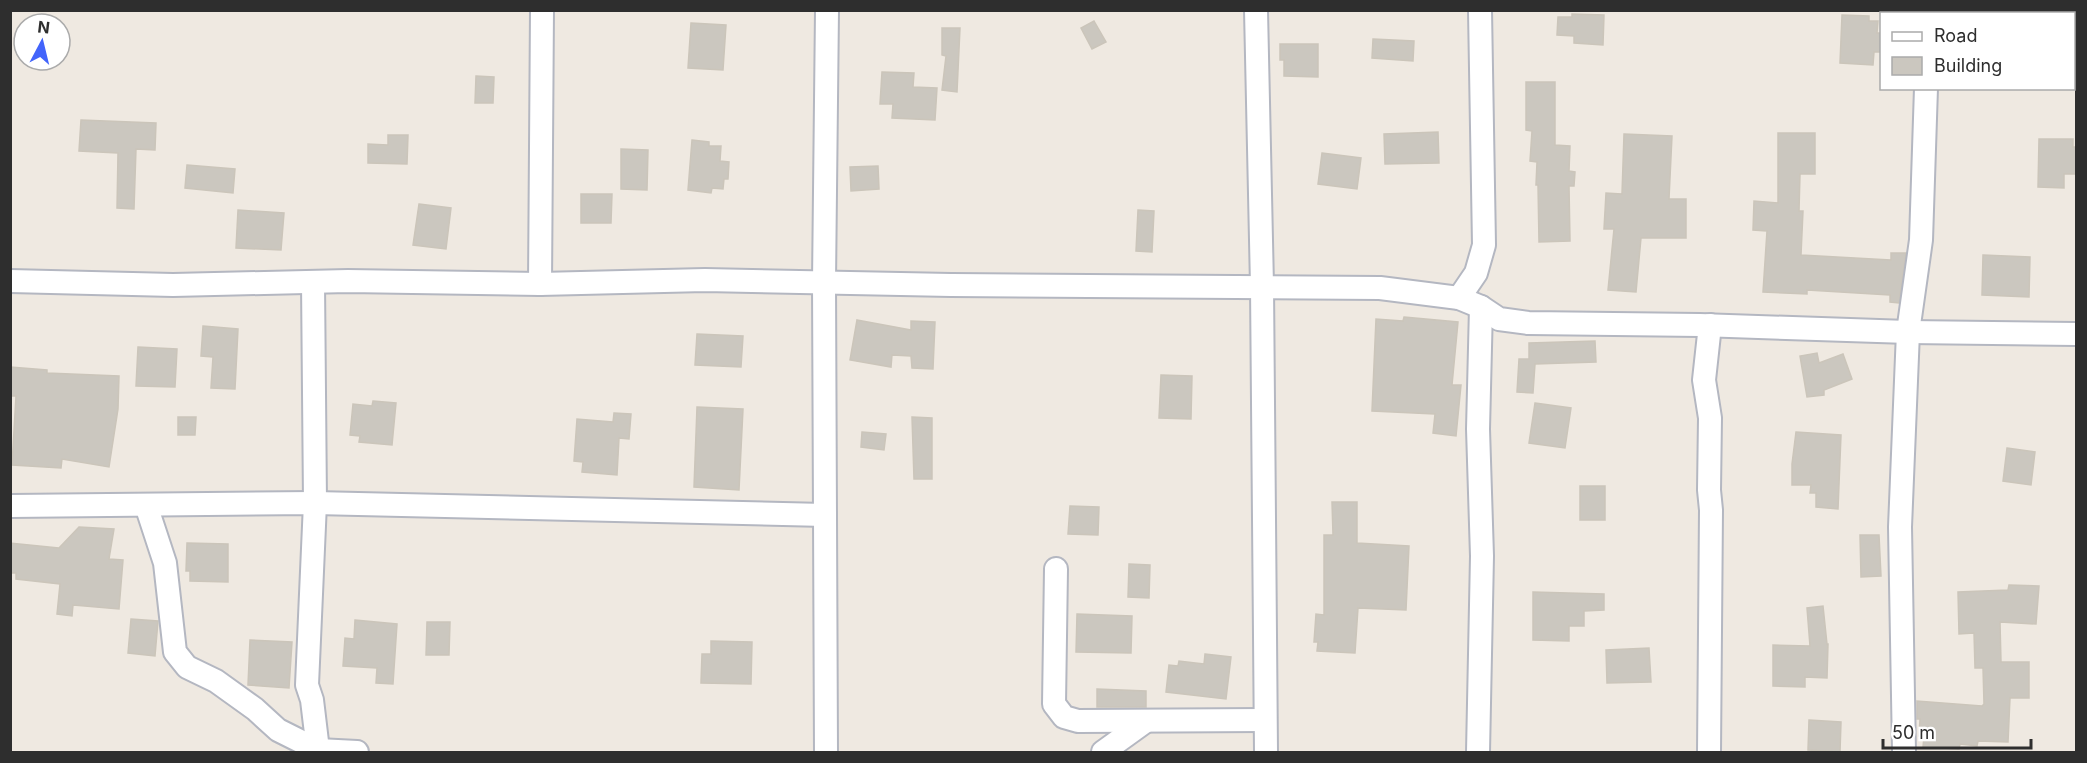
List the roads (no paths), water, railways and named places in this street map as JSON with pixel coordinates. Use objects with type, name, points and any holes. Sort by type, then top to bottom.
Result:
[{"type":"street","points":[[540,284],[542,10]]},
{"type":"street","points":[[826,753],[824,282],[827,10]]},
{"type":"street","points":[[1256,10],[1262,286],[1266,753]]},
{"type":"street","points":[[1459,298],[1476,273],[1484,245],[1480,10]]},
{"type":"street","points":[[1904,753],[1900,527],[1908,332],[1921,240],[1926,90]]},
{"type":"street","points":[[10,281],[173,285],[313,282],[540,284],[705,280],[951,285],[1380,288],[1459,298],[1481,307],[1500,319],[1528,323],[2076,334]]},
{"type":"street","points":[[313,282],[315,503],[307,685],[312,700],[318,750]]},
{"type":"street","points":[[1478,753],[1482,556],[1478,429],[1481,307]]},
{"type":"street","points":[[1709,753],[1710,418],[1704,380],[1710,325]]},
{"type":"street","points":[[10,506],[315,503],[825,515]]},
{"type":"street","points":[[146,505],[165,563],[176,652],[187,667],[216,681],[255,709],[278,730],[318,750],[357,753]]},
{"type":"street","points":[[1056,569],[1054,704],[1064,717],[1078,721],[1265,720]]},
{"type":"street","points":[[1103,753],[1146,721]]}]
